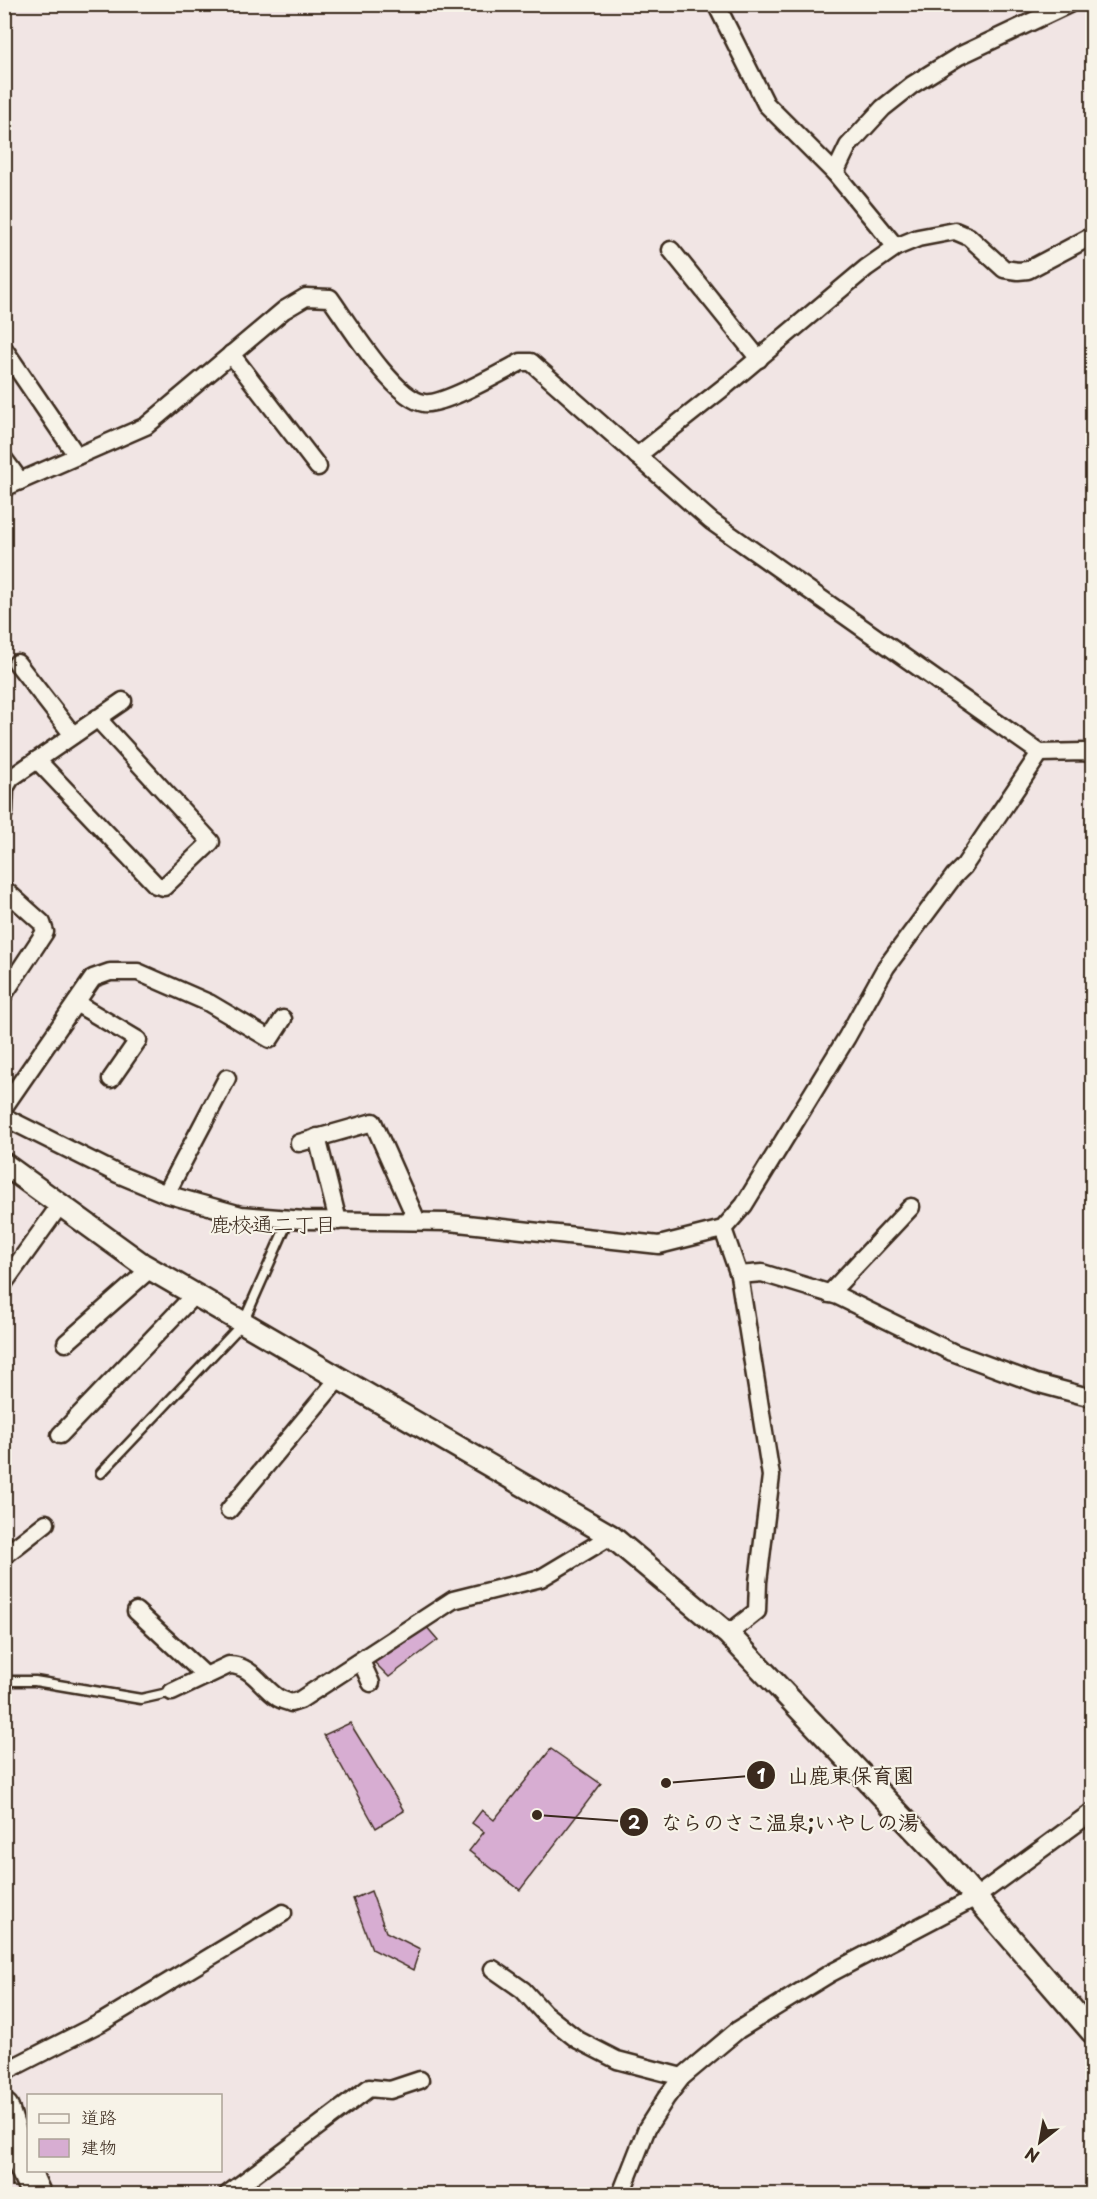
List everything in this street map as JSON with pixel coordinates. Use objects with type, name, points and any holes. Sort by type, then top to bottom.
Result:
[{"type":"highway","points":[[4,2108],[21,2160],[36,2194]]},
{"type":"street","points":[[716,4],[766,104],[835,173],[896,247]]},
{"type":"street","points":[[835,173],[848,146],[883,108],[912,86],[959,56],[1069,4]]},
{"type":"street","points":[[637,456],[759,359],[866,268],[896,247],[918,237],[955,231],[969,237],[1004,269],[1018,271],[1028,270],[1092,236]]},
{"type":"street","points":[[671,250],[759,359]]},
{"type":"street","points":[[4,459],[12,484],[146,426],[284,310],[306,297],[330,298],[388,378],[407,397],[425,404],[460,394],[521,362],[531,362],[711,521],[1040,753],[1084,752],[1092,754]]},
{"type":"street","points":[[4,349],[77,456]]},
{"type":"street","points":[[231,354],[318,467]]},
{"type":"street","points":[[17,663],[73,735]]},
{"type":"street","points":[[4,813],[5,788],[11,778],[123,701]]},
{"type":"street","points":[[37,760],[156,885],[164,887],[211,842],[97,718]]},
{"type":"street","points":[[4,1117],[118,1174],[166,1194],[241,1215],[338,1221],[449,1222],[659,1245],[723,1229],[744,1205],[847,1037],[886,967],[947,884],[963,866],[1040,753]]},
{"type":"street","points":[[4,889],[42,922],[45,932],[4,994]]},
{"type":"street","points":[[4,1107],[93,978],[110,972],[138,972],[209,1003],[270,1039],[283,1019]]},
{"type":"street","points":[[76,1003],[138,1040],[111,1079]]},
{"type":"street","points":[[166,1194],[227,1078]]},
{"type":"street","points":[[299,1143],[373,1122],[417,1221]]},
{"type":"street","points":[[317,1137],[338,1221]]},
{"type":"street","points":[[4,1164],[150,1269],[611,1536],[728,1634],[939,1855],[1092,2032]]},
{"type":"street","points":[[4,1283],[60,1205]]},
{"type":"street","points":[[829,1294],[911,1207]]},
{"type":"street","points":[[723,1229],[739,1275],[771,1476],[758,1582],[758,1611],[728,1634]]},
{"type":"street","points":[[66,1343],[150,1269]]},
{"type":"street","points":[[739,1275],[762,1273],[829,1294],[952,1352],[1036,1383],[1092,1398]]},
{"type":"street","points":[[60,1435],[194,1295]]},
{"type":"street","points":[[229,1510],[339,1378]]},
{"type":"street","points":[[4,1556],[46,1523]]},
{"type":"street","points":[[172,1692],[229,1665],[238,1665],[253,1674],[277,1698],[291,1703],[300,1700],[453,1600],[541,1578],[611,1536]]},
{"type":"street","points":[[136,1611],[206,1676]]},
{"type":"street","points":[[361,1661],[371,1683]]},
{"type":"street","points":[[621,2194],[647,2128],[666,2098],[682,2077],[738,2030],[829,1974],[976,1898],[1092,1812]]},
{"type":"street","points":[[4,2072],[102,2022],[283,1913]]},
{"type":"street","points":[[493,1969],[523,1990],[544,2013],[578,2040],[616,2060],[682,2077]]},
{"type":"street","points":[[228,2194],[369,2088],[390,2090],[420,2080]]},
{"type":"lane","points":[[101,1473],[243,1323],[289,1219]]},
{"type":"lane","points":[[4,1681],[35,1681],[141,1699],[172,1692]]},
{"type":"building","points":[[425,1625],[438,1640],[389,1677],[371,1659]]},
{"type":"building","points":[[350,1723],[404,1811],[376,1828],[324,1735]]},
{"type":"building","points":[[551,1749],[601,1784],[520,1890],[469,1851],[484,1832],[472,1823],[482,1810],[494,1820]]},
{"type":"building","points":[[371,1891],[386,1932],[420,1949],[413,1970],[372,1949],[353,1899]]},
{"type":"place","name":"山鹿東保育園","points":[[666,1783]]},
{"type":"place","name":"ならのさこ温泉;いやしの湯","points":[[537,1815]]},
{"type":"district","name":"鹿校通二丁目","points":[[273,1223]]}]
